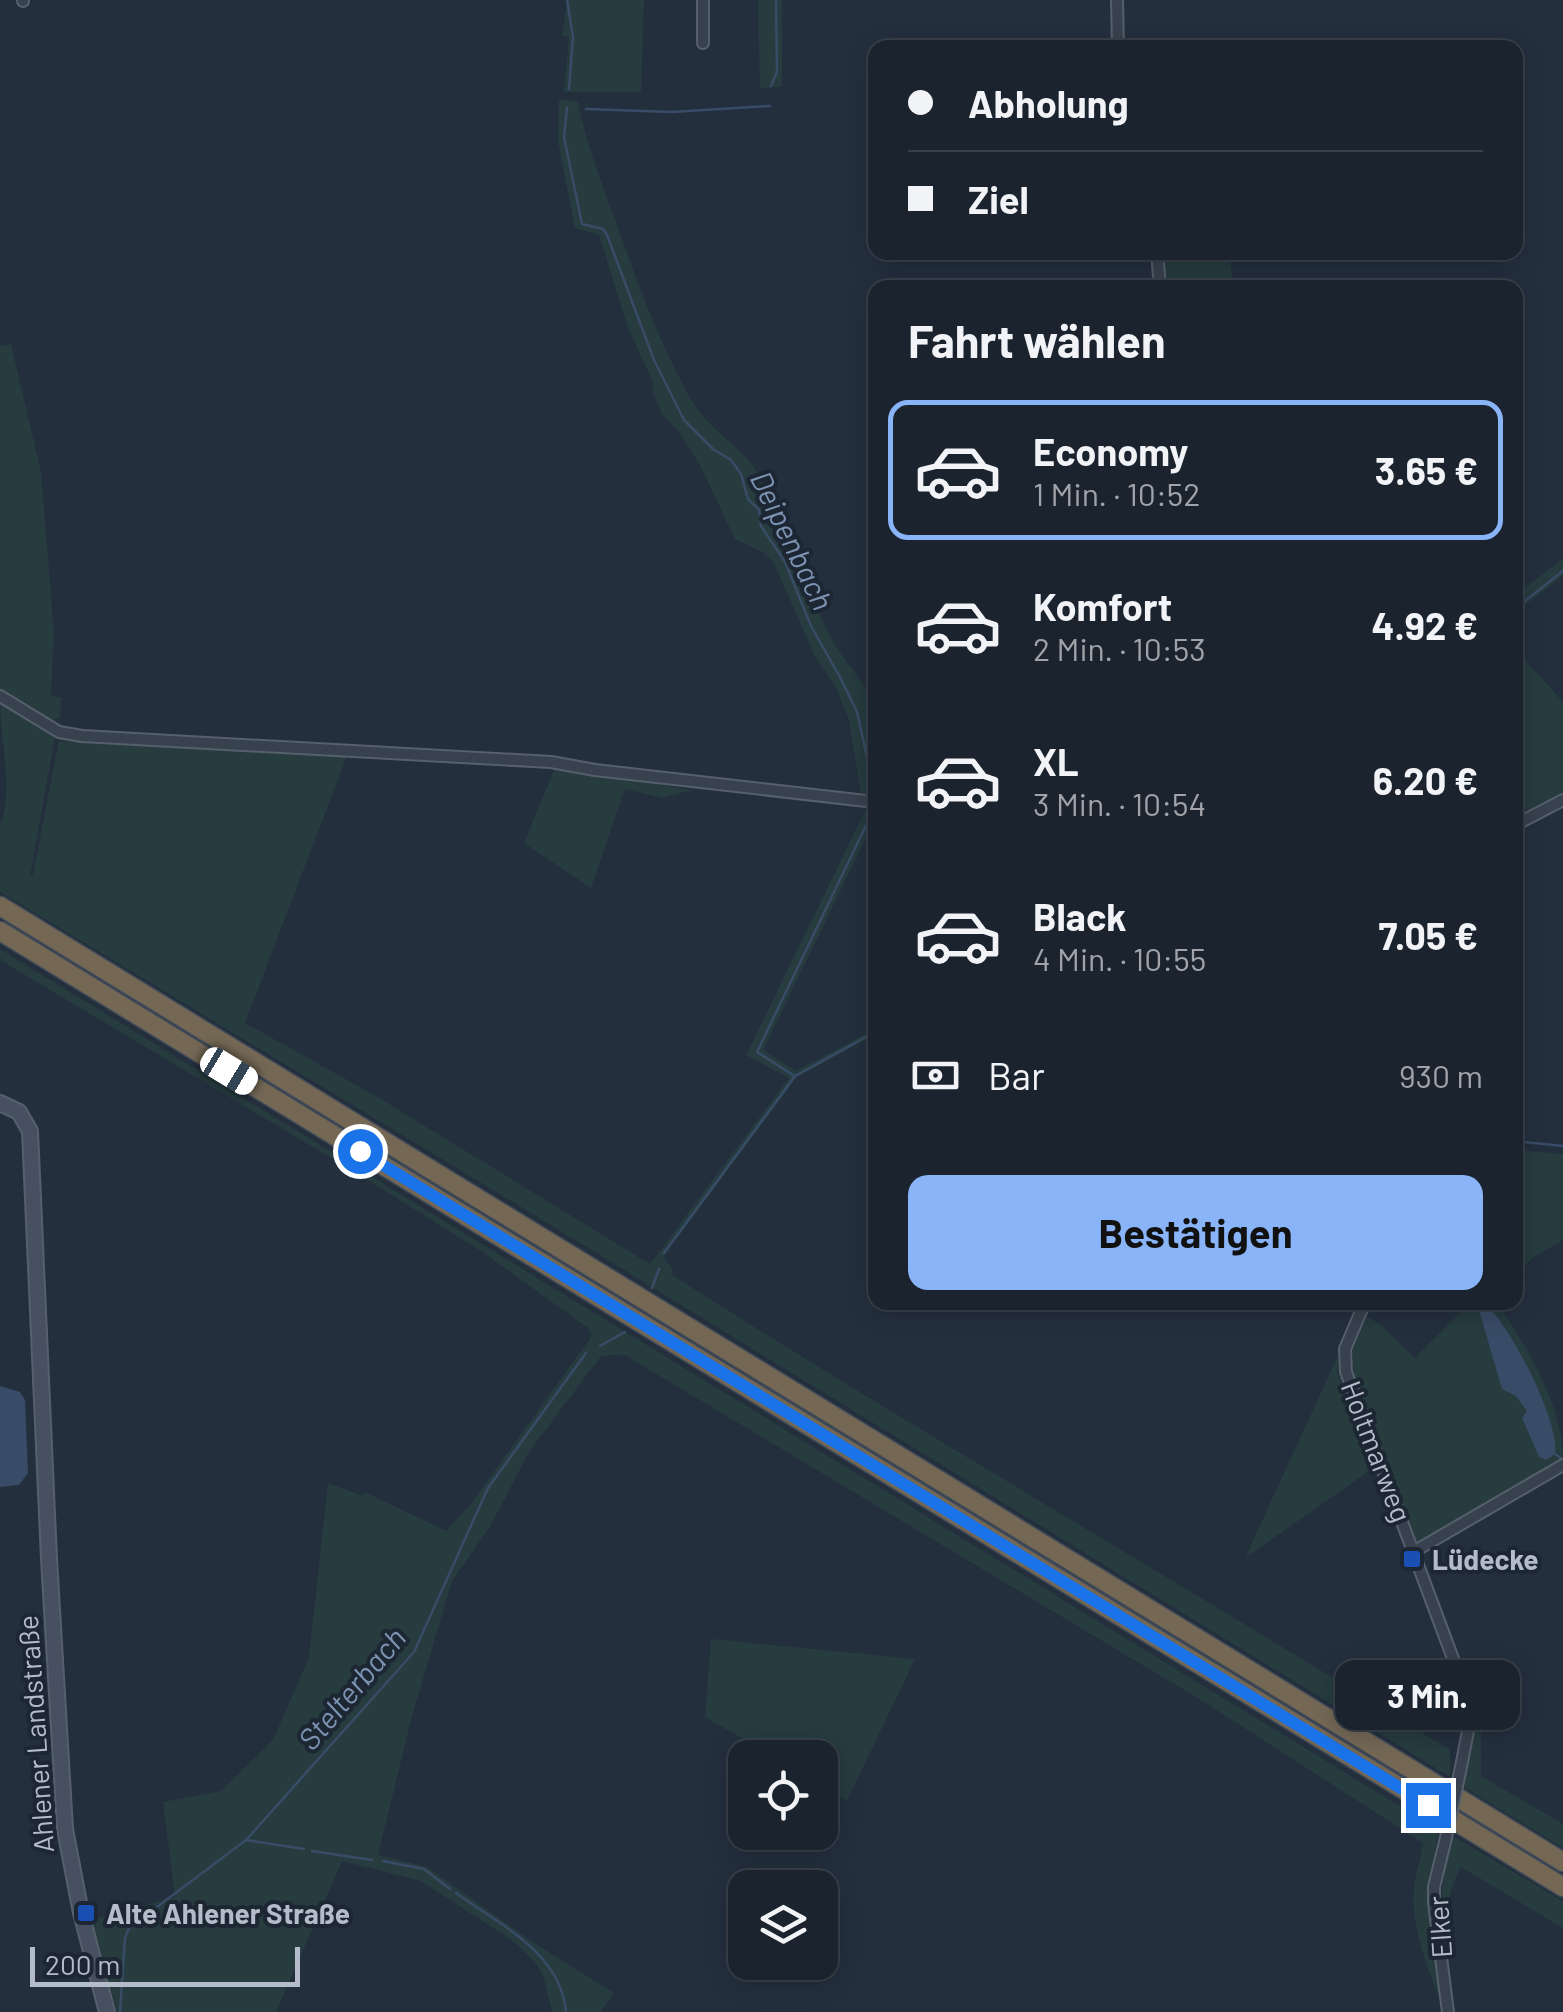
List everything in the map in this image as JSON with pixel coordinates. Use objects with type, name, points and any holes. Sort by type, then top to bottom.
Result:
[{"type":"highway","points":[[0,906],[1563,1862]]},
{"type":"highway","points":[[0,931],[1563,1887]]},
{"type":"street","points":[[702,0],[703,43]]},
{"type":"street","points":[[1116,0],[1118,40]]},
{"type":"street","points":[[0,696],[71,735],[551,762],[868,801]]},
{"type":"street","points":[[1523,821],[1563,800]]},
{"type":"street","name":"Ahlener Landstraße","points":[[0,1103],[19,1112],[30,1130],[64,1830],[107,2012]]},
{"type":"street","name":"Holtmarweg","points":[[1362,1310],[1345,1349],[1346,1372],[1464,1688],[1468,1731],[1444,1842]]},
{"type":"street","points":[[1414,1551],[1563,1465]]},
{"type":"street","name":"Elker","points":[[1444,1842],[1434,1903],[1448,2012]]},
{"type":"green space","points":[[568,0],[644,0],[641,92],[564,92],[569,37],[562,35]]},
{"type":"green space","points":[[758,0],[782,0],[782,86],[760,89]]},
{"type":"green space","points":[[559,99],[578,102],[596,168],[635,276],[692,401],[750,462],[765,487],[777,490],[822,620],[868,693],[868,797],[861,796],[849,720],[835,685],[815,657],[774,563],[764,553],[735,539],[700,465],[662,414],[653,382],[628,328],[599,235],[575,228],[558,141]]},
{"type":"green space","points":[[1163,260],[1230,260],[1232,280],[1164,280]]},
{"type":"green space","points":[[11,344],[41,472],[54,633],[51,696],[62,698],[60,717],[49,722],[0,693],[0,346]]},
{"type":"green space","points":[[1563,559],[1563,575],[1523,608],[1523,589]]},
{"type":"green space","points":[[1523,657],[1563,702],[1563,792],[1523,813]]},
{"type":"green space","points":[[0,703],[55,738],[32,878],[59,741],[347,756],[245,1023],[376,1096],[650,1264],[789,1078],[746,1055],[868,807],[868,833],[763,1050],[796,1071],[868,1033],[868,1039],[797,1077],[663,1257],[673,1269],[672,1275],[1450,1750],[1450,1777],[0,892],[0,824],[6,782]]},
{"type":"green space","points":[[555,768],[692,790],[663,798],[625,789],[591,888],[524,843]]},
{"type":"green space","points":[[0,949],[1439,1830],[1428,1891],[1439,1997],[1420,1945],[1415,1917],[1415,1883],[1423,1843],[1201,1700],[623,1354],[601,1356],[529,1452],[491,1525],[452,1581],[412,1716],[378,1855],[427,1867],[534,1943],[614,1993],[600,2012],[552,2012],[543,1975],[513,1941],[421,1881],[342,1861],[276,2012],[117,2012],[90,1920],[175,1897],[163,1802],[221,1791],[273,1740],[309,1657],[328,1483],[360,1495],[367,1493],[446,1531],[470,1505],[592,1336],[589,1329],[484,1253],[0,960]]},
{"type":"green space","points":[[1523,1150],[1563,1154],[1563,1240],[1523,1267]]},
{"type":"green space","points":[[1463,1310],[1501,1310],[1542,1378],[1557,1419],[1563,1461],[1417,1544],[1354,1377],[1352,1351],[1367,1316],[1415,1358]]},
{"type":"green space","points":[[1341,1349],[1337,1371],[1372,1469],[1245,1558]]},
{"type":"green space","points":[[711,1639],[915,1659],[847,1801],[838,1795],[838,1740],[745,1740],[705,1717]]},
{"type":"green space","points":[[1478,1695],[1481,1776],[1563,1824],[1563,1848],[1464,1787]]},
{"type":"green space","points":[[1453,1836],[1563,1901],[1563,1928],[1461,1867],[1448,1909],[1449,1954],[1442,1895]]},
{"type":"water","points":[[1479,1310],[1491,1310],[1495,1315],[1531,1375],[1550,1420],[1555,1454],[1546,1460],[1539,1457],[1522,1418],[1527,1411],[1516,1396],[1502,1389]]},
{"type":"water","points":[[0,1386],[20,1392],[25,1400],[28,1473],[19,1485],[0,1487]]},
{"type":"waterway","points":[[567,0],[573,37],[569,89]]},
{"type":"waterway","name":"Deipenbach","points":[[771,86],[777,72],[776,0]]},
{"type":"waterway","name":"Deipenbach","points":[[586,109],[672,112],[770,106]]},
{"type":"waterway","name":"Deipenbach","points":[[567,107],[564,137],[582,224],[603,229],[607,235],[654,360],[684,420],[713,449],[731,460],[741,474],[748,499],[759,510],[761,526],[785,562],[811,626],[857,712],[868,762]]},
{"type":"waterway","points":[[1523,603],[1563,571]]},
{"type":"waterway","name":"Deipenbach","points":[[793,1075],[757,1052],[868,821]]},
{"type":"waterway","name":"Stelterbach","points":[[664,1253],[795,1076],[868,1036]]},
{"type":"waterway","name":"Stelterbach","points":[[1523,1142],[1563,1146]]},
{"type":"waterway","name":"Stelterbach","points":[[652,1288],[659,1269]]},
{"type":"waterway","name":"Stelterbach","points":[[600,1346],[625,1332]]},
{"type":"waterway","name":"Stelterbach","points":[[120,2012],[129,1928],[246,1840],[414,1652],[488,1488],[586,1353]]},
{"type":"waterway","points":[[1555,1454],[1562,1459]]},
{"type":"waterway","points":[[246,1840],[304,1849]]},
{"type":"waterway","points":[[312,1851],[372,1860]]},
{"type":"waterway","points":[[383,1861],[424,1869],[450,1889]]},
{"type":"waterway","points":[[456,1893],[540,1957],[562,1991],[566,2012]]},
{"type":"place","name":"Lüdecke","points":[[1412,1559]]},
{"type":"place","name":"Alte Ahlener Straße","points":[[86,1913]]},
{"type":"route","points":[[360,1151],[1428,1805]]}]
